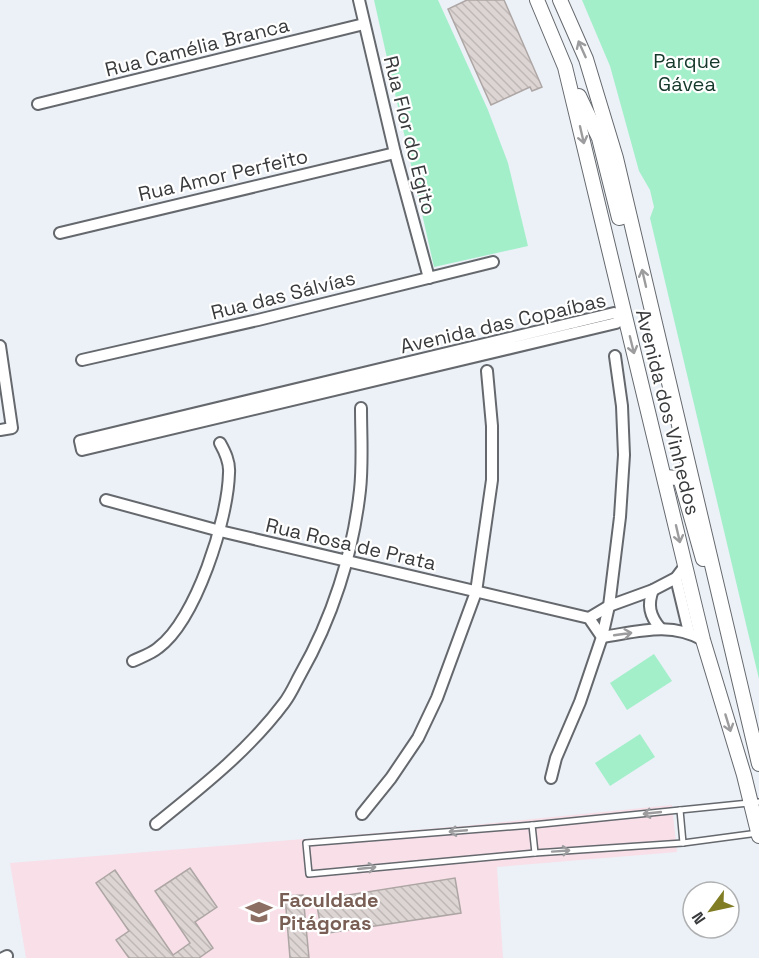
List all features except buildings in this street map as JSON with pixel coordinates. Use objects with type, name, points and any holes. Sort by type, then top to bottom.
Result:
[{"type":"main road","name":"Avenida dos Vinhedos","points":[[537,0],[565,67],[703,640],[755,803],[759,834]]},
{"type":"main road","name":"Avenida dos Vinhedos","points":[[560,0],[586,59],[616,158],[759,764]]},
{"type":"main road","points":[[565,67],[599,138],[619,218],[630,215]]},
{"type":"main road","points":[[664,477],[677,478],[681,481],[696,540],[731,644]]},
{"type":"street","name":"Rua Flor do Egito","points":[[359,0],[395,153],[429,278]]},
{"type":"street","name":"Rua Camélia Branca","points":[[38,104],[364,24]]},
{"type":"street","name":"Rua Amor Perfeito","points":[[60,232],[395,153]]},
{"type":"street","name":"Rua das Sálvías","points":[[82,360],[258,320],[493,262]]},
{"type":"street","name":"Avenida das Copaíbas","points":[[614,314],[625,316],[616,323],[82,450],[80,441],[614,314]]},
{"type":"street","points":[[0,346],[12,428],[0,430]]},
{"type":"street","points":[[551,778],[556,758],[580,702],[602,637],[609,606],[620,517],[624,455],[622,406],[615,356]]},
{"type":"street","points":[[362,814],[391,778],[418,738],[437,698],[476,592],[492,480],[492,426],[487,371]]},
{"type":"street","points":[[156,824],[226,766],[251,741],[285,701],[313,652],[332,608],[346,561],[360,490],[361,408]]},
{"type":"street","points":[[133,661],[158,648],[184,616],[196,596],[220,531],[230,471],[220,443]]},
{"type":"street","name":"Rua Rosa de Prata","points":[[106,500],[220,531],[589,618]]},
{"type":"street","points":[[602,637],[589,618],[609,606],[653,590],[676,578],[685,566]]},
{"type":"street","points":[[676,578],[689,632]]},
{"type":"street","points":[[653,590],[649,605],[653,619],[660,628]]},
{"type":"street","points":[[602,637],[660,628],[689,632],[703,640]]},
{"type":"lane","points":[[755,803],[532,825],[306,843],[309,874],[535,853],[683,843],[759,834]]},
{"type":"lane","points":[[680,810],[683,843]]},
{"type":"lane","points":[[532,825],[535,853]]},
{"type":"shaded area","name":"Faculdade Pitágoras","points":[[672,805],[677,852],[497,867],[503,958],[26,958],[10,863],[464,826]]},
{"type":"green space","points":[[374,0],[438,0],[488,110],[508,163],[528,246],[434,267]]},
{"type":"green space","name":"Parque Gávea","points":[[582,0],[759,0],[759,679],[650,218],[654,207],[650,190],[639,171],[610,66]]},
{"type":"green space","points":[[654,654],[672,681],[627,710],[610,683]]},
{"type":"green space","points":[[640,734],[655,757],[610,786],[595,763]]},
{"type":"place","name":"Faculdade Pitágoras","points":[[259,912]]}]
